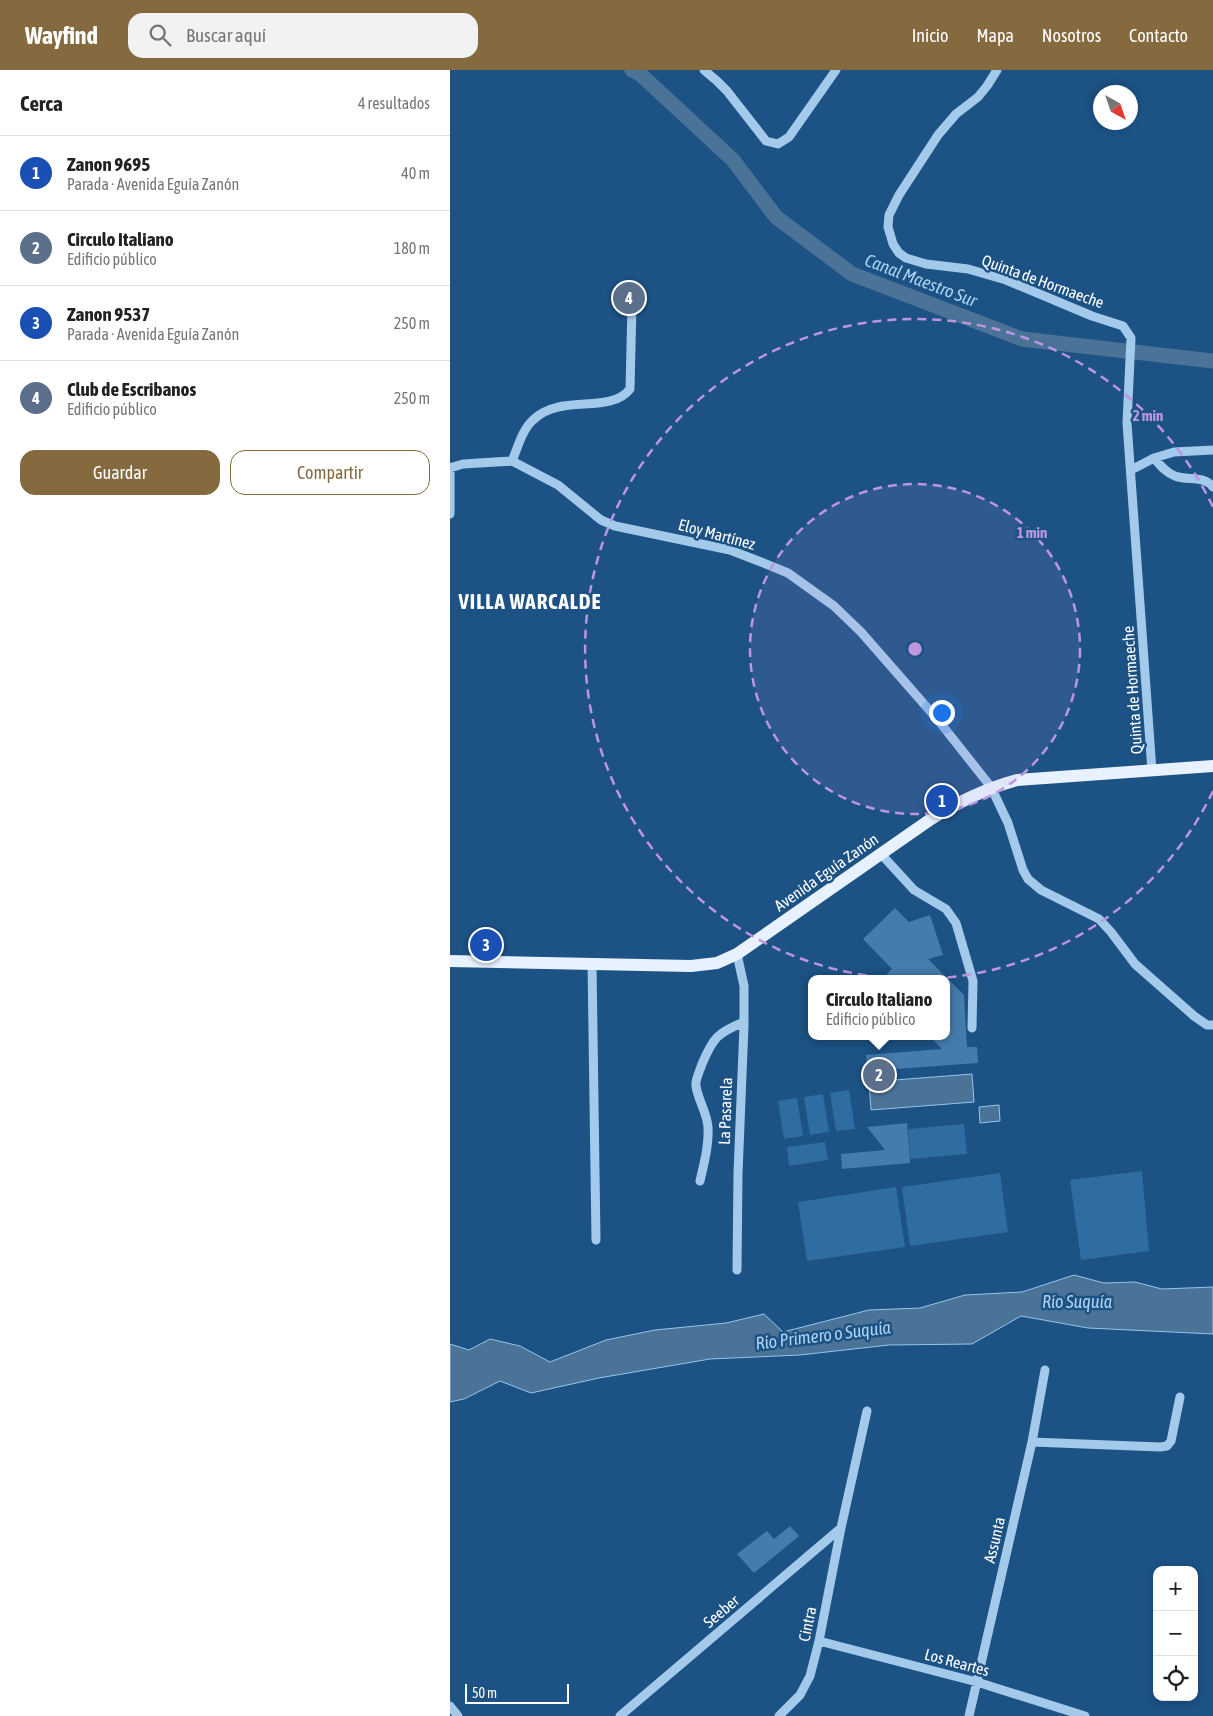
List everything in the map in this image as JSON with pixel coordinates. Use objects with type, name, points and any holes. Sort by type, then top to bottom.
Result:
[{"type":"main road","name":"Avenida Eguía Zanón","points":[[450,961],[691,966],[717,963],[737,954],[938,814],[962,800],[991,787],[1017,780],[1213,766]]},
{"type":"street","points":[[704,70],[727,91],[766,141],[778,144],[789,137],[836,70]]},
{"type":"street","name":"Quinta de Hormaeche","points":[[996,70],[987,86],[956,114],[938,135],[899,195],[889,215],[888,227],[893,244],[899,253],[906,258],[926,264],[968,269],[1006,280],[1092,316],[1123,326],[1130,335],[1127,423],[1152,771]]},
{"type":"street","points":[[450,514],[450,468],[463,464],[512,461],[522,435],[532,420],[542,413],[561,406],[613,401],[624,396],[630,389],[632,305]]},
{"type":"street","points":[[1131,470],[1154,458],[1174,452],[1213,450]]},
{"type":"street","points":[[1154,458],[1169,474],[1177,478],[1202,480],[1211,484],[1213,488]]},
{"type":"street","name":"Eloy Martínez","points":[[512,461],[558,486],[601,520],[615,526],[730,550],[788,573],[834,606],[861,632],[938,720],[991,787],[1008,824],[1023,870],[1028,879],[1041,890],[1099,919],[1135,964],[1194,1016],[1207,1025],[1213,1025]]},
{"type":"street","points":[[881,854],[914,890],[946,909],[956,923],[973,981],[972,1028]]},
{"type":"street","name":"La Pasarela","points":[[737,954],[744,986],[737,1270]]},
{"type":"street","points":[[592,964],[596,1240]]},
{"type":"street","points":[[700,1181],[707,1149],[708,1126],[696,1085],[698,1076],[716,1037],[725,1030],[744,1022]]},
{"type":"street","name":"Assunta","points":[[969,1716],[1032,1442],[1045,1370]]},
{"type":"street","points":[[1032,1442],[1167,1446],[1171,1441],[1180,1397]]},
{"type":"street","name":"Cintra","points":[[779,1716],[805,1688],[819,1641],[841,1528],[867,1411]]},
{"type":"street","name":"Seeber","points":[[620,1716],[841,1528]]},
{"type":"street","name":"Los Reartes","points":[[819,1641],[977,1682],[1085,1716]]},
{"type":"street","points":[[450,1706],[458,1716]]},
{"type":"shaded area","points":[[849,1090],[855,1129],[836,1131],[830,1093]]},
{"type":"shaded area","points":[[823,1094],[829,1132],[810,1135],[804,1097]]},
{"type":"shaded area","points":[[797,1098],[803,1136],[784,1139],[778,1101]]},
{"type":"shaded area","points":[[964,1124],[967,1154],[910,1159],[908,1129]]},
{"type":"shaded area","points":[[825,1142],[828,1160],[789,1166],[787,1147]]},
{"type":"shaded area","points":[[1142,1171],[1149,1251],[1081,1260],[1070,1180]]},
{"type":"shaded area","points":[[1000,1173],[1008,1232],[910,1246],[902,1187]]},
{"type":"shaded area","points":[[896,1187],[905,1247],[807,1261],[798,1202]]},
{"type":"water","points":[[972,1074],[974,1102],[871,1110],[869,1082]]},
{"type":"water","points":[[999,1105],[1000,1121],[980,1123],[979,1107]]},
{"type":"water","name":"Río Suquía","points":[[1074,1275],[1104,1283],[1135,1282],[1162,1289],[1213,1287],[1213,1334],[1088,1328],[1021,1316],[972,1344],[889,1345],[800,1355],[710,1359],[599,1378],[531,1393],[500,1381],[464,1399],[450,1402],[450,1344],[469,1350],[490,1339],[520,1346],[550,1362],[606,1340],[655,1330],[726,1323],[764,1314],[783,1332],[869,1310],[920,1308],[965,1295],[1022,1292]]},
{"type":"building","points":[[895,908],[909,922],[930,915],[943,955],[928,959],[944,975],[886,975],[892,969],[863,939]]},
{"type":"building","points":[[950,981],[964,995],[967,1047],[977,1047],[978,1063],[868,1071],[866,1055],[942,1049],[933,1040],[950,1040]]},
{"type":"building","points":[[907,1123],[910,1163],[842,1169],[841,1154],[885,1150],[867,1127]]},
{"type":"building","points":[[790,1526],[799,1536],[754,1573],[737,1554],[767,1531],[774,1539]]},
{"type":"waterway","name":"Canal Maestro Sur","points":[[632,70],[640,74],[733,160],[776,217],[852,274],[1022,339],[1213,361]]},
{"type":"place","name":"Club de Escribanos","points":[[629,298]]},
{"type":"place","name":"Zanon 9695","points":[[942,801]]},
{"type":"place","name":"Zanon 9537","points":[[486,945]]},
{"type":"place","name":"Circulo Italiano","points":[[879,1075]]},
{"type":"district","name":"VILLA WARCALDE","points":[[530,601]]},
{"type":"water label","name":"Río Primero o Suquía","points":[[823,1335]]}]
